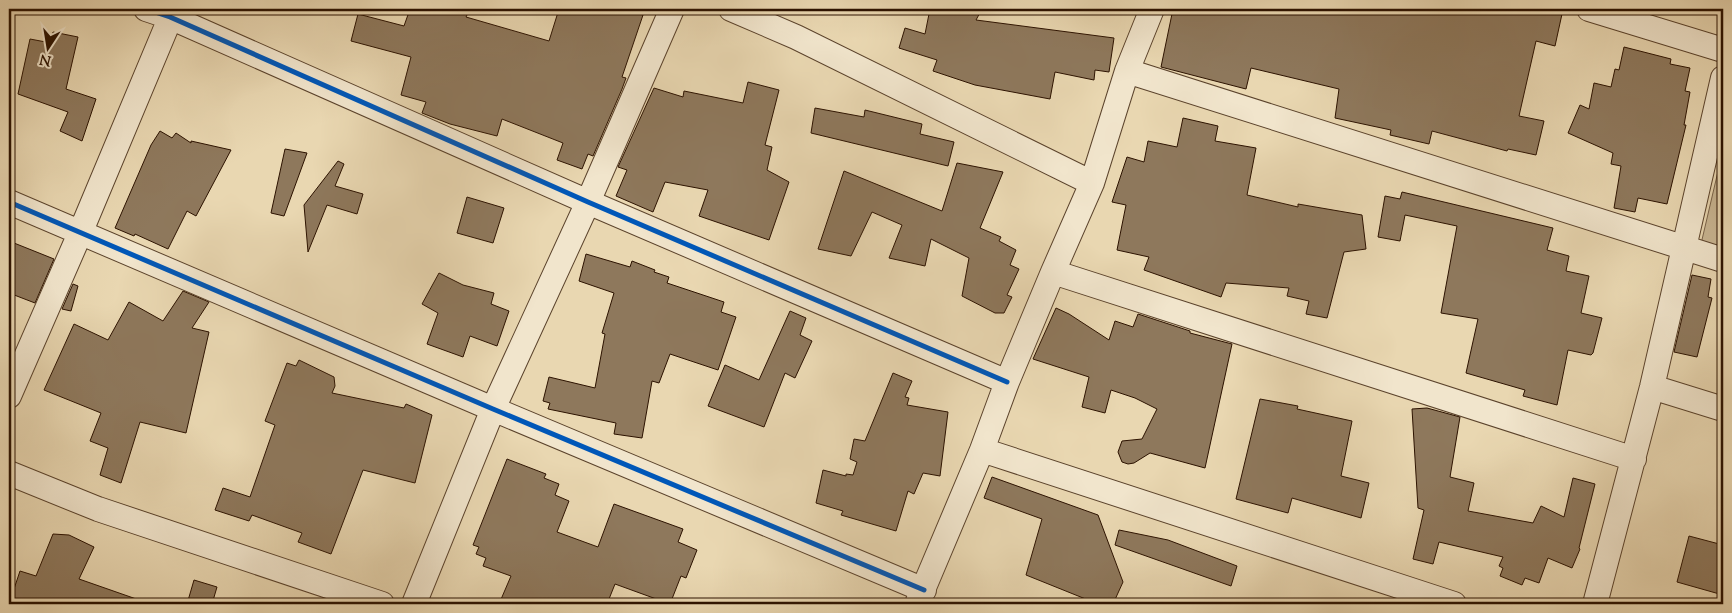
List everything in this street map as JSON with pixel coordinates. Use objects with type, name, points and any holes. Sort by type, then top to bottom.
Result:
[{"type":"street","points":[[146,9],[172,13],[588,202],[1007,382]]},
{"type":"street","points":[[414,604],[493,409],[588,202],[672,9]]},
{"type":"street","points":[[731,9],[796,37],[1092,184]]},
{"type":"street","points":[[9,202],[81,231],[493,409],[921,597],[982,450],[1007,382],[1092,184],[1127,72],[1152,9]]},
{"type":"street","points":[[1590,9],[1723,50]]},
{"type":"street","points":[[9,396],[81,231],[172,13]]},
{"type":"street","points":[[1127,72],[1521,198],[1723,260]]},
{"type":"street","points":[[1595,604],[1652,388],[1723,78]]},
{"type":"street","points":[[1053,272],[1634,459]]},
{"type":"street","points":[[1652,388],[1723,409]]},
{"type":"street","points":[[982,450],[1454,604]]},
{"type":"street","points":[[9,473],[98,509],[382,604]]},
{"type":"shaded area","points":[[1723,150],[1723,251],[1701,244]]},
{"type":"building","points":[[410,9],[470,9],[466,17],[549,41],[559,9],[624,9],[643,15],[622,77],[626,78],[622,89],[593,156],[588,154],[582,169],[557,160],[563,143],[502,119],[497,136],[450,124],[422,113],[426,102],[401,95],[411,57],[351,41],[358,14],[404,26]]},
{"type":"building","points":[[930,9],[982,9],[976,20],[1114,38],[1109,72],[1095,70],[1094,80],[1055,72],[1050,99],[975,85],[933,71],[937,60],[899,48],[905,28],[925,34]]},
{"type":"building","points":[[1173,9],[1530,9],[1562,14],[1555,46],[1536,41],[1519,116],[1544,121],[1536,155],[1508,149],[1507,151],[1432,131],[1429,144],[1390,135],[1391,130],[1335,118],[1339,89],[1251,68],[1246,89],[1161,67]]},
{"type":"building","points":[[53,32],[78,37],[66,89],[96,99],[82,141],[60,131],[68,112],[18,94],[30,39],[51,43]]},
{"type":"building","points":[[1624,47],[1671,59],[1670,64],[1690,68],[1685,91],[1690,92],[1684,125],[1686,125],[1667,204],[1638,198],[1635,212],[1614,208],[1621,166],[1611,164],[1613,153],[1568,133],[1580,105],[1589,109],[1594,83],[1611,87],[1615,69],[1619,70]]},
{"type":"building","points":[[748,82],[779,90],[765,145],[772,147],[767,170],[789,182],[769,240],[699,216],[708,190],[665,182],[653,212],[616,196],[627,170],[618,167],[654,88],[683,97],[684,91],[743,103]]},
{"type":"building","points":[[815,108],[864,117],[865,110],[922,124],[920,134],[954,142],[948,166],[811,133]]},
{"type":"building","points":[[1183,118],[1218,126],[1215,141],[1256,148],[1247,195],[1298,207],[1298,204],[1362,215],[1366,249],[1344,252],[1327,318],[1306,314],[1309,301],[1287,296],[1289,288],[1226,283],[1221,297],[1144,270],[1149,257],[1117,250],[1126,205],[1112,202],[1127,157],[1144,162],[1148,141],[1177,147]]},
{"type":"building","points":[[160,131],[172,138],[176,133],[191,143],[191,141],[231,150],[196,216],[187,211],[168,249],[135,234],[134,236],[115,228],[151,145]]},
{"type":"building","points":[[285,149],[307,153],[284,216],[271,213]]},
{"type":"building","points":[[338,161],[344,164],[335,186],[363,194],[357,214],[327,205],[308,252],[304,205]]},
{"type":"building","points":[[957,163],[1003,172],[980,228],[1001,237],[999,241],[1016,250],[1010,265],[1019,269],[1007,295],[1012,297],[1004,313],[995,313],[962,296],[969,258],[931,239],[925,266],[889,258],[902,225],[872,212],[851,256],[818,249],[844,171],[942,211]]},
{"type":"building","points":[[1402,192],[1553,228],[1547,250],[1569,256],[1566,271],[1589,276],[1581,313],[1602,318],[1591,355],[1568,350],[1557,405],[1523,396],[1525,390],[1466,373],[1478,319],[1441,313],[1457,226],[1405,215],[1400,241],[1378,237],[1385,196],[1400,199]]},
{"type":"building","points":[[467,197],[504,208],[493,243],[457,233]]},
{"type":"building","points":[[9,241],[54,259],[35,303],[9,293]]},
{"type":"building","points":[[586,254],[630,267],[632,261],[655,270],[654,272],[669,277],[667,283],[724,302],[721,312],[736,317],[718,370],[670,354],[659,383],[652,381],[642,438],[614,434],[616,423],[548,409],[550,403],[543,401],[549,377],[595,388],[605,334],[602,333],[614,293],[579,281]]},
{"type":"building","points":[[439,273],[463,285],[494,293],[491,304],[509,311],[497,346],[470,336],[463,357],[427,344],[438,313],[422,304]]},
{"type":"building","points":[[1692,275],[1711,279],[1708,297],[1712,298],[1697,357],[1674,352]]},
{"type":"building","points":[[73,284],[78,286],[71,311],[62,309]]},
{"type":"building","points":[[183,291],[209,302],[192,328],[209,332],[186,433],[140,422],[121,483],[100,475],[108,448],[90,441],[101,413],[44,390],[74,324],[108,340],[129,302],[163,321]]},
{"type":"building","points":[[1056,308],[1069,314],[1109,340],[1115,321],[1133,327],[1138,314],[1190,331],[1190,333],[1232,344],[1205,468],[1150,453],[1134,463],[1122,462],[1118,452],[1122,441],[1142,439],[1157,409],[1135,398],[1111,390],[1105,413],[1082,407],[1089,377],[1033,359]]},
{"type":"building","points":[[790,311],[806,318],[800,335],[812,341],[795,378],[785,373],[764,427],[708,406],[725,365],[759,380]]},
{"type":"building","points":[[299,360],[334,377],[335,386],[332,393],[404,408],[406,404],[432,415],[415,483],[363,470],[331,554],[298,542],[302,533],[252,515],[249,521],[215,510],[223,488],[250,497],[275,425],[265,421],[287,363],[296,366]]},
{"type":"building","points":[[893,373],[912,381],[905,397],[909,398],[907,405],[948,412],[940,476],[923,473],[914,494],[908,491],[896,531],[841,515],[843,511],[816,503],[823,470],[846,476],[846,474],[853,475],[857,462],[850,459],[854,439],[865,441]]},
{"type":"building","points":[[1260,399],[1298,406],[1297,409],[1352,421],[1341,476],[1369,483],[1361,518],[1292,498],[1288,513],[1236,499]]},
{"type":"building","points":[[1427,408],[1460,417],[1450,477],[1474,483],[1468,511],[1533,523],[1541,506],[1564,517],[1573,478],[1595,484],[1580,549],[1572,568],[1548,558],[1539,583],[1525,578],[1522,585],[1500,576],[1503,568],[1499,566],[1503,557],[1439,542],[1433,564],[1413,559],[1424,510],[1418,508],[1412,409]]},
{"type":"building","points":[[507,459],[546,474],[544,478],[559,484],[555,495],[569,501],[557,532],[598,547],[614,504],[683,529],[678,542],[697,550],[686,578],[681,576],[670,604],[615,584],[607,604],[499,604],[511,576],[483,566],[486,558],[476,554],[479,547],[473,545]]},
{"type":"building","points":[[992,477],[1098,515],[1123,582],[1113,604],[1098,604],[1026,575],[1042,519],[984,498]]},
{"type":"building","points":[[1119,530],[1168,540],[1237,566],[1231,586],[1115,545]]},
{"type":"building","points":[[53,534],[69,535],[94,547],[79,579],[142,601],[141,604],[9,604],[20,571],[36,576]]},
{"type":"building","points":[[1689,536],[1723,545],[1723,595],[1677,582]]},
{"type":"building","points":[[194,580],[217,587],[212,604],[187,604]]},
{"type":"cycle path","points":[[146,9],[170,17],[588,202],[1007,382]]},
{"type":"cycle path","points":[[9,202],[493,409],[924,590]]}]
